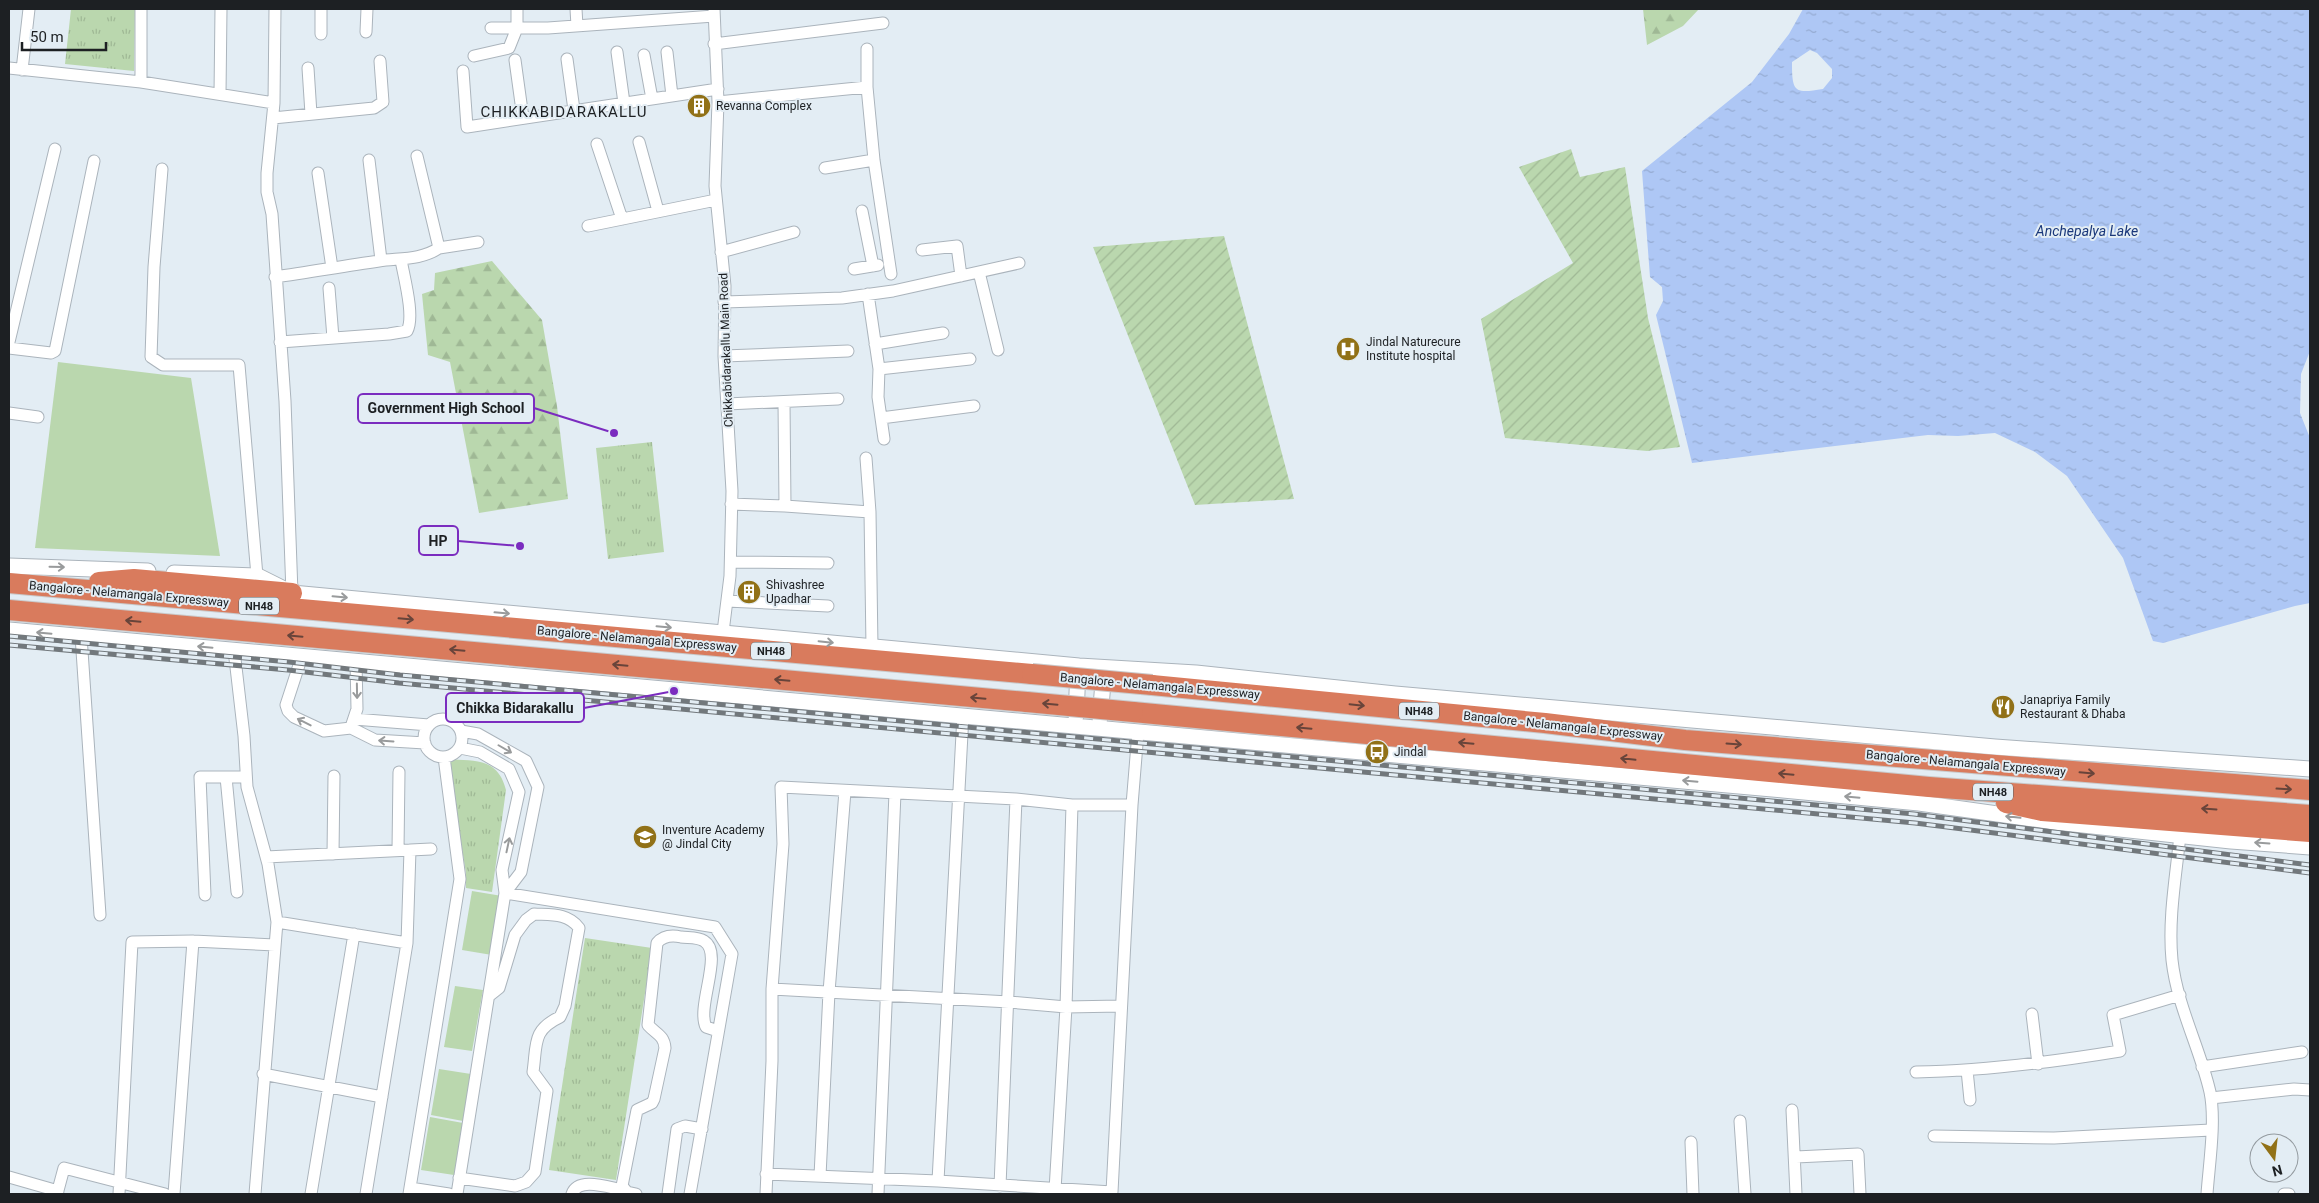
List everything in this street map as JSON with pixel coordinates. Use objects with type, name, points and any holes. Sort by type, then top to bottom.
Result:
[{"type":"highway","points":[[60,588],[134,579],[292,593]]},
{"type":"highway","name":"Bangalore - Nelamangala Expressway","points":[[9,583],[1162,686],[1545,723],[1685,740],[2310,790]]},
{"type":"highway","name":"Bangalore - Nelamangala Expressway","points":[[9,610],[505,654],[1929,787],[2310,815]]},
{"type":"highway","points":[[1929,787],[2042,811],[2310,832]]},
{"type":"street","points":[[22,70],[29,9]]},
{"type":"street","points":[[141,9],[141,82]]},
{"type":"street","points":[[220,94],[221,9]]},
{"type":"street","points":[[275,9],[274,103],[267,192],[272,214],[285,401],[292,593]]},
{"type":"street","points":[[321,9],[321,34]]},
{"type":"street","points":[[366,9],[366,32]]},
{"type":"street","points":[[474,56],[509,48],[517,28],[517,9]]},
{"type":"street","points":[[576,9],[577,26]]},
{"type":"street","points":[[491,28],[577,26],[714,12]]},
{"type":"street","name":"Chikkabidarakallu Main Road","points":[[714,12],[714,44],[718,89],[714,186],[725,286],[724,356],[732,504],[730,562],[723,632]]},
{"type":"street","points":[[714,44],[883,23]]},
{"type":"street","points":[[854,269],[873,266],[891,268],[874,160],[867,87],[867,49]]},
{"type":"street","points":[[616,52],[624,103]]},
{"type":"street","points":[[667,52],[672,96]]},
{"type":"street","points":[[644,55],[652,99]]},
{"type":"street","points":[[567,59],[574,110]]},
{"type":"street","points":[[515,60],[523,118]]},
{"type":"street","points":[[273,118],[380,106],[383,102],[380,61]]},
{"type":"street","points":[[9,68],[141,82],[274,103]]},
{"type":"street","points":[[308,68],[311,114]]},
{"type":"street","points":[[462,70],[467,127],[718,89]]},
{"type":"street","points":[[718,102],[867,87]]},
{"type":"street","points":[[639,142],[658,211]]},
{"type":"street","points":[[598,144],[622,219]]},
{"type":"street","points":[[9,342],[55,149]]},
{"type":"street","points":[[417,156],[439,248]]},
{"type":"street","points":[[369,160],[381,260]]},
{"type":"street","points":[[825,168],[874,160]]},
{"type":"street","points":[[9,348],[51,353],[55,351],[94,161]]},
{"type":"street","points":[[162,169],[154,267],[151,357],[163,365],[239,365],[257,576]]},
{"type":"street","points":[[318,173],[332,268]]},
{"type":"street","points":[[588,226],[716,200]]},
{"type":"street","points":[[862,210],[873,266]]},
{"type":"street","points":[[721,252],[794,232]]},
{"type":"street","points":[[275,277],[381,260],[401,260],[431,253],[439,248],[478,242]]},
{"type":"street","points":[[922,250],[957,246],[961,276]]},
{"type":"street","points":[[280,342],[389,334],[407,330],[410,326],[410,314],[401,260]]},
{"type":"street","points":[[724,302],[842,298],[961,276],[1019,263]]},
{"type":"street","points":[[979,272],[998,350]]},
{"type":"street","points":[[329,288],[333,338]]},
{"type":"street","points":[[868,294],[879,369],[878,397],[884,439]]},
{"type":"street","points":[[875,344],[943,333]]},
{"type":"street","points":[[724,356],[848,351]]},
{"type":"street","points":[[879,369],[970,359]]},
{"type":"street","points":[[727,404],[838,399]]},
{"type":"street","points":[[784,402],[785,506]]},
{"type":"street","points":[[881,418],[974,406]]},
{"type":"street","points":[[9,413],[38,417]]},
{"type":"street","points":[[866,458],[870,512],[872,647]]},
{"type":"street","points":[[732,504],[870,512]]},
{"type":"street","points":[[730,562],[828,563]]},
{"type":"street","points":[[9,566],[257,576],[292,593],[1078,666],[1196,673],[1395,694],[1981,746],[2310,769]]},
{"type":"street","points":[[727,601],[828,606]]},
{"type":"street","points":[[9,630],[512,677],[1377,752],[1919,803],[2004,816],[2180,836],[2310,847]]},
{"type":"street","points":[[80,636],[100,916]]},
{"type":"street","points":[[234,650],[244,736],[247,786],[266,858],[277,922],[263,1074],[255,1194]]},
{"type":"street","points":[[302,656],[286,705],[288,711],[294,717],[324,731],[352,724],[429,726]]},
{"type":"street","points":[[352,724],[357,709],[356,661]]},
{"type":"street","points":[[1075,727],[1078,666]]},
{"type":"street","points":[[1099,729],[1104,667]]},
{"type":"street","points":[[938,1181],[963,715]]},
{"type":"street","points":[[444,719],[455,722],[461,731],[462,741],[460,748],[444,757],[433,754],[425,743],[424,735],[429,726],[434,721],[444,719]]},
{"type":"street","points":[[352,724],[375,740],[425,743]]},
{"type":"street","points":[[461,731],[478,734],[526,761],[538,787],[521,872],[505,893]]},
{"type":"street","points":[[766,1174],[938,1181],[1055,1190],[1112,1192],[1120,1006],[1138,732]]},
{"type":"street","points":[[457,1194],[505,893],[502,870],[519,792],[509,769],[480,752],[460,748]]},
{"type":"street","points":[[444,757],[460,879],[410,1191],[449,1194]]},
{"type":"street","points":[[398,850],[399,772]]},
{"type":"street","points":[[333,854],[334,776]]},
{"type":"street","points":[[206,895],[200,777],[246,777]]},
{"type":"street","points":[[226,777],[237,892]]},
{"type":"street","points":[[766,1194],[772,1061],[772,989],[783,844],[781,787],[1016,799],[1072,805],[1132,805]]},
{"type":"street","points":[[820,1176],[829,992],[845,791]]},
{"type":"street","points":[[878,1194],[895,793]]},
{"type":"street","points":[[1000,1186],[1016,799]]},
{"type":"street","points":[[1055,1190],[1066,1007],[1072,805]]},
{"type":"street","points":[[2180,836],[2172,912],[2172,948],[2180,995],[2211,1098],[2207,1194]]},
{"type":"street","points":[[266,858],[431,849]]},
{"type":"street","points":[[366,1194],[407,943],[410,850]]},
{"type":"street","points":[[505,893],[715,927],[732,954],[690,1194]]},
{"type":"street","points":[[459,1178],[515,1186],[526,1182],[535,1172],[547,1091],[533,1072],[534,1062],[539,1032],[546,1023],[560,1017],[565,1006],[579,928],[573,919],[563,916],[534,914],[526,920],[515,935],[499,988],[489,996]]},
{"type":"street","points":[[277,922],[407,943]]},
{"type":"street","points":[[311,1194],[354,934]]},
{"type":"street","points":[[624,1190],[622,1186],[637,1110],[652,1103],[654,1099],[665,1048],[664,1041],[659,1034],[648,1025],[657,943],[661,938],[674,935],[703,940],[710,946],[712,956],[704,1004],[704,1022],[706,1027],[718,1031]]},
{"type":"street","points":[[120,1189],[132,942],[192,941],[275,945]]},
{"type":"street","points":[[174,1194],[192,941]]},
{"type":"street","points":[[772,989],[1009,1002],[1066,1007],[1120,1006]]},
{"type":"street","points":[[1916,1072],[2038,1064],[2120,1051],[2113,1015],[2180,995]]},
{"type":"street","points":[[2032,1014],[2038,1064]]},
{"type":"street","points":[[2202,1067],[2302,1052]]},
{"type":"street","points":[[1967,1070],[1970,1100]]},
{"type":"street","points":[[263,1074],[382,1097]]},
{"type":"street","points":[[2211,1098],[2294,1089],[2310,1090]]},
{"type":"street","points":[[1792,1110],[1796,1157],[1796,1194]]},
{"type":"street","points":[[1740,1121],[1745,1194]]},
{"type":"street","points":[[668,1194],[677,1130],[685,1126],[702,1128]]},
{"type":"street","points":[[1934,1136],[2054,1138],[2211,1130]]},
{"type":"street","points":[[1690,1142],[1693,1194]]},
{"type":"street","points":[[1796,1157],[1858,1154],[1860,1194]]},
{"type":"street","points":[[9,1178],[58,1192],[64,1168],[120,1189],[165,1194]]},
{"type":"street","points":[[572,1194],[578,1186],[585,1184],[624,1190],[636,1194]]},
{"type":"street","points":[[2284,1194],[2289,1194]]},
{"type":"green space","points":[[71,9],[135,9],[134,71],[65,64]]},
{"type":"green space","points":[[1643,9],[1699,9],[1683,26],[1647,45]]},
{"type":"green space","points":[[1571,149],[1580,177],[1625,167],[1648,318],[1680,447],[1647,451],[1505,438],[1481,319],[1573,263],[1519,167]]},
{"type":"green space","points":[[1224,236],[1294,499],[1195,505],[1093,247]]},
{"type":"green space","points":[[492,261],[542,320],[557,406],[568,499],[479,513],[450,362],[428,355],[422,294],[434,290],[435,273]]},
{"type":"green space","points":[[58,362],[191,378],[220,556],[35,548]]},
{"type":"green space","points":[[652,442],[664,552],[608,559],[596,448]]},
{"type":"green space","points":[[447,759],[484,763],[497,772],[506,790],[492,892],[466,888],[466,873]]},
{"type":"green space","points":[[472,891],[502,896],[492,955],[462,950]]},
{"type":"green space","points":[[585,938],[652,948],[616,1180],[549,1170]]},
{"type":"green space","points":[[455,986],[483,990],[472,1051],[444,1047]]},
{"type":"green space","points":[[439,1069],[471,1074],[463,1121],[431,1115]]},
{"type":"green space","points":[[430,1117],[463,1123],[454,1175],[421,1170]]},
{"type":"water","name":"Anchepalya Lake","points":[[1803,9],[2310,9],[2310,351],[2301,374],[2300,413],[2310,438],[2310,603],[2163,643],[2153,641],[2123,558],[2067,476],[2035,452],[1995,433],[1958,436],[1928,435],[1692,463],[1656,315],[1663,301],[1662,287],[1650,277],[1642,171],[1752,82],[1789,34]],"holes":[[[1810,50],[1817,53],[1832,69],[1832,78],[1823,89],[1800,91],[1794,85],[1792,62]]]},
{"type":"railway","points":[[9,636],[289,662],[400,675],[1914,814],[2310,865]]},
{"type":"railway","points":[[9,645],[288,670],[399,683],[1915,823],[2310,873]]},
{"type":"place","name":"Revanna Complex","points":[[699,106]]},
{"type":"place","name":"Jindal Naturecure Institute hospital","points":[[1348,349]]},
{"type":"place","name":"Government High School","points":[[614,433]]},
{"type":"place","name":"HP","points":[[520,546]]},
{"type":"place","name":"Shivashree Upadhar","points":[[749,592]]},
{"type":"place","name":"Chikka Bidarakallu","points":[[674,691]]},
{"type":"place","name":"Janapriya Family Restaurant & Dhaba","points":[[2003,707]]},
{"type":"place","name":"Jindal","points":[[1377,752]]},
{"type":"place","name":"Inventure Academy @ Jindal City","points":[[645,837]]},
{"type":"district","name":"CHIKKABIDARAKALLU","points":[[564,112]]}]
